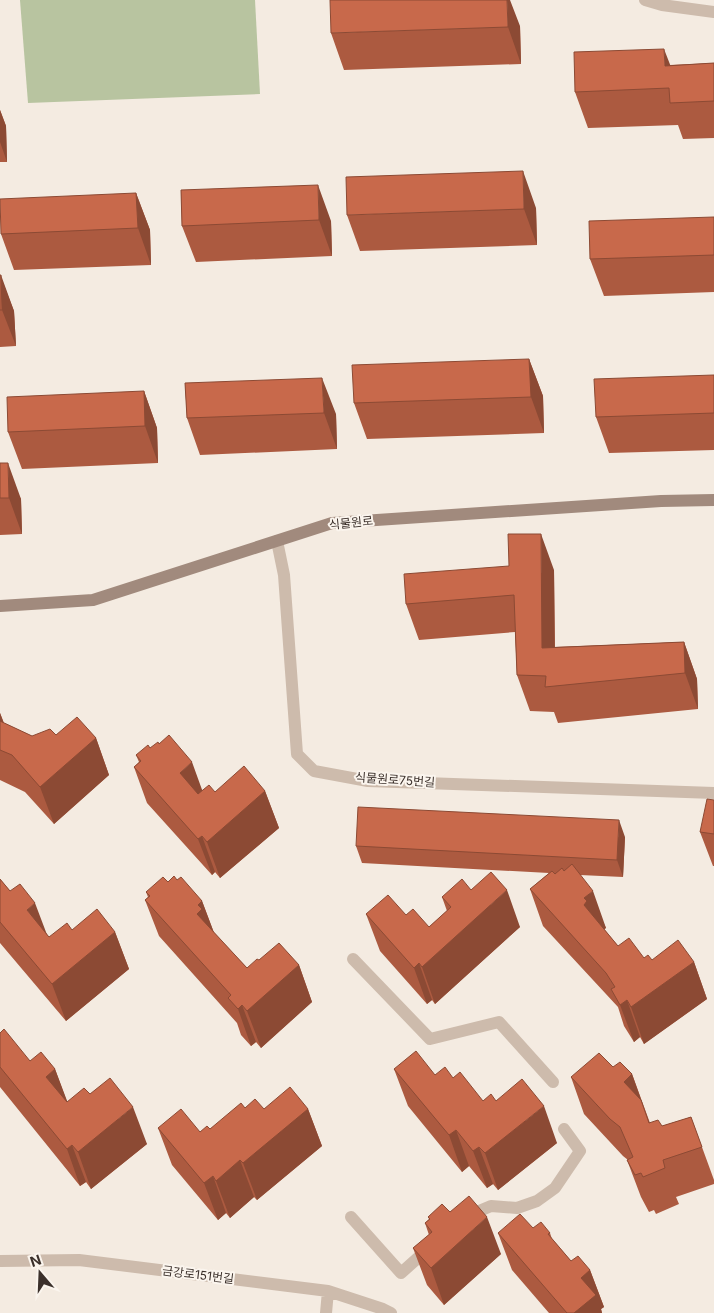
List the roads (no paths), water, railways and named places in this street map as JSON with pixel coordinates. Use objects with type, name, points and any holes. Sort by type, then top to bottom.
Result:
[{"type":"main road","name":"식물원로","points":[[0,606],[93,600],[332,523],[661,501],[714,500]]},
{"type":"street","points":[[645,0],[662,5],[714,12]]},
{"type":"street","name":"식물원로75번길","points":[[277,541],[284,575],[297,754],[314,770],[368,781],[714,793]]},
{"type":"street","points":[[353,958],[430,1038],[500,1022],[553,1082]]},
{"type":"street","points":[[452,1228],[467,1216],[491,1206],[516,1208],[538,1201],[555,1188],[580,1151],[564,1129]]},
{"type":"street","points":[[351,1217],[401,1273],[438,1241]]},
{"type":"street","name":"금강로151번길","points":[[0,1261],[79,1260],[328,1290],[391,1313]]},
{"type":"street","points":[[326,1313],[328,1290]]}]
